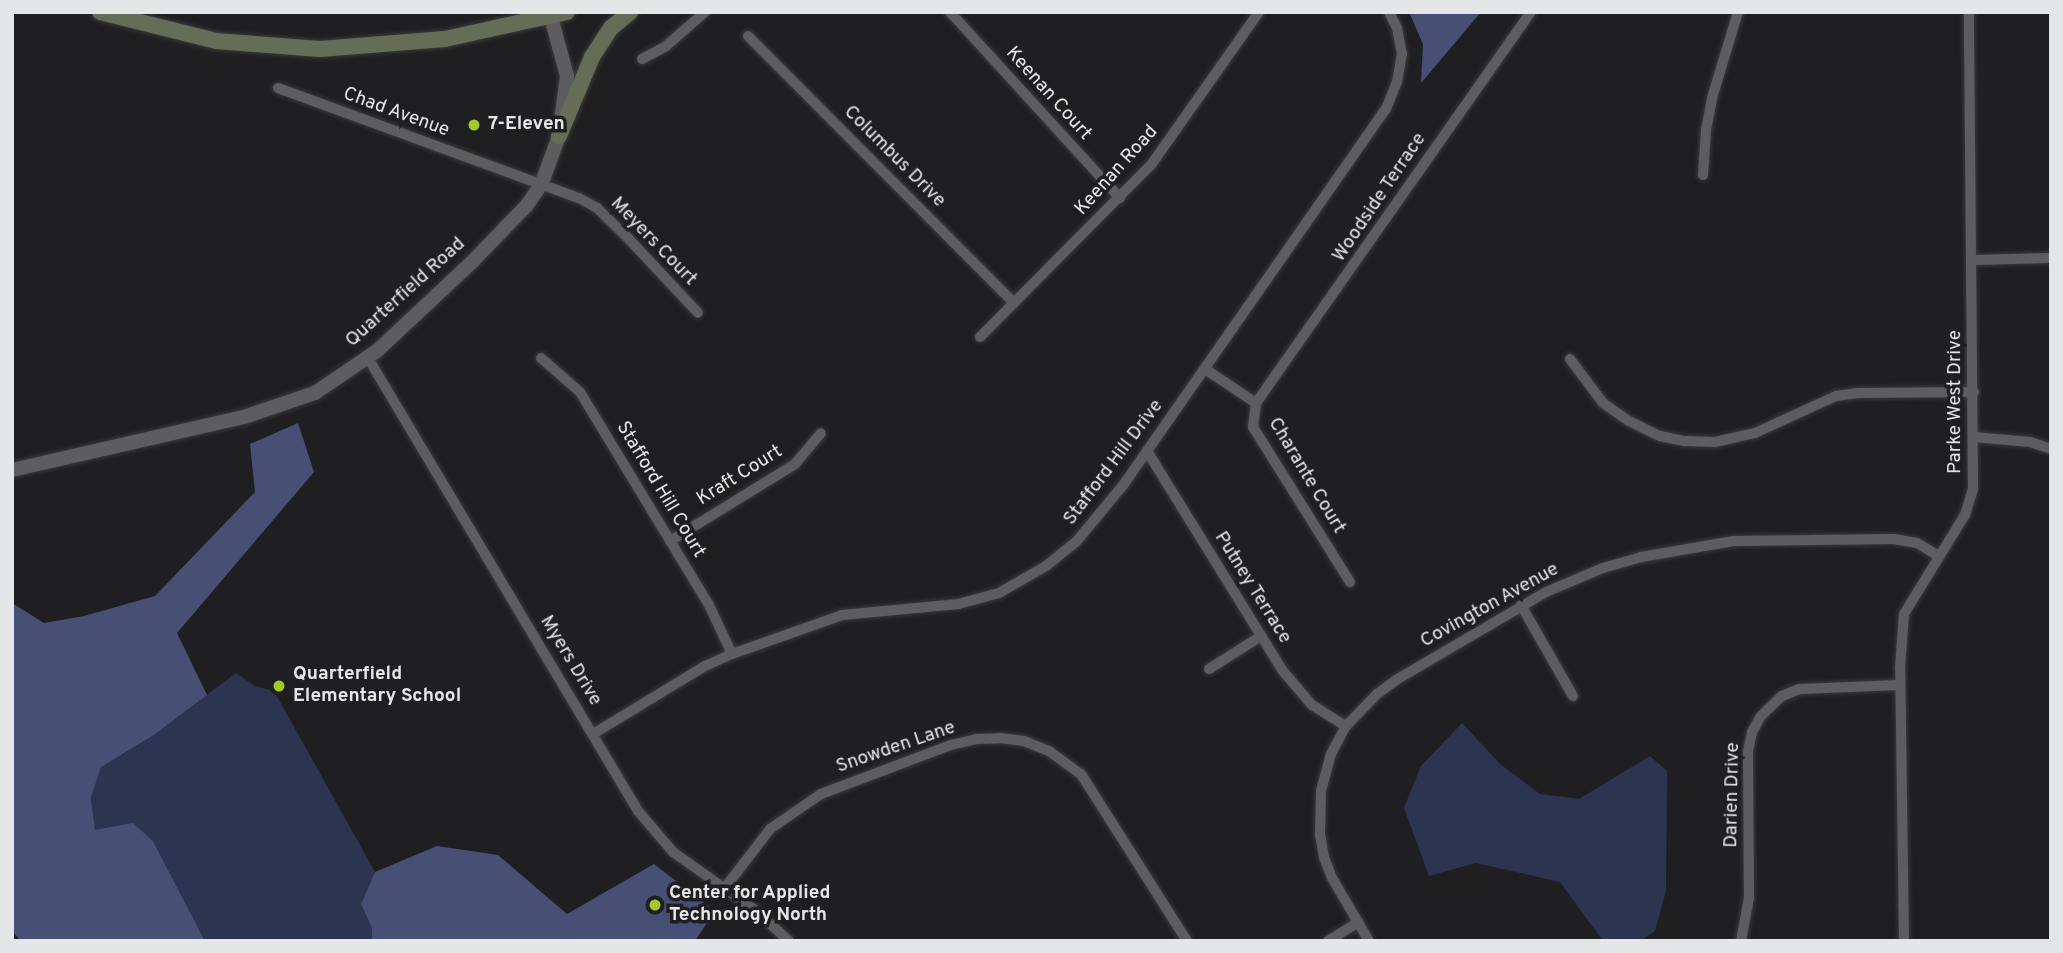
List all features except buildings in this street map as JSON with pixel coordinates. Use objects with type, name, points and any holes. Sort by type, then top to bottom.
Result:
[{"type":"main road","points":[[100,12],[216,41],[320,49],[445,39],[559,15]]},
{"type":"main road","points":[[559,136],[592,57],[611,28],[630,12]]},
{"type":"street","points":[[642,59],[666,46],[705,12]]},
{"type":"street","name":"Keenan Court","points":[[950,12],[1120,198]]},
{"type":"street","name":"Keenan Road","points":[[980,337],[1120,198],[1170,140],[1259,12]]},
{"type":"street","name":"Stafford Hill Drive","points":[[593,734],[705,666],[733,654],[842,615],[867,610],[958,604],[999,593],[1020,583],[1076,542],[1101,515],[1147,451],[1386,108],[1400,69],[1397,28],[1390,12]]},
{"type":"street","name":"Woodside Terrace","points":[[1256,403],[1531,12]]},
{"type":"street","points":[[1703,175],[1706,130],[1712,98],[1738,12]]},
{"type":"street","name":"Parke West Drive","points":[[1904,941],[1900,685],[1904,614],[1965,515],[1973,488],[1969,12]]},
{"type":"street","name":"Quarterfield Road","points":[[12,470],[244,417],[315,393],[368,358],[473,261],[527,205],[541,185],[559,136],[566,76],[559,15]]},
{"type":"street","name":"Columbus Drive","points":[[748,36],[1014,303]]},
{"type":"street","name":"Chad Avenue","points":[[278,88],[541,185]]},
{"type":"street","name":"Meyers Court","points":[[541,185],[561,189],[597,208],[698,313]]},
{"type":"street","points":[[1972,260],[2051,258]]},
{"type":"street","name":"Myers Drive","points":[[368,358],[654,832],[673,852],[755,910],[789,941]]},
{"type":"street","name":"Stafford Hill Court","points":[[541,358],[580,392],[709,605],[733,654]]},
{"type":"street","points":[[1570,359],[1603,403],[1629,421],[1660,436],[1684,441],[1715,442],[1755,433],[1836,396],[1858,393],[1974,392]]},
{"type":"street","name":"Charante Court","points":[[1205,369],[1256,403],[1253,426],[1350,582]]},
{"type":"street","name":"Kraft Court","points":[[670,541],[795,464],[821,433]]},
{"type":"street","points":[[1974,437],[2031,442],[2051,449]]},
{"type":"street","name":"Putney Terrace","points":[[1147,451],[1295,688],[1312,705],[1346,726]]},
{"type":"street","name":"Covington Avenue","points":[[1369,941],[1332,878],[1320,835],[1321,791],[1326,771],[1346,726],[1387,687],[1521,605],[1603,568],[1703,544],[1894,539],[1917,543],[1939,556]]},
{"type":"street","points":[[1521,605],[1573,696]]},
{"type":"street","points":[[1209,669],[1261,636]]},
{"type":"street","name":"Darien Drive","points":[[1741,941],[1749,898],[1748,751],[1752,732],[1761,716],[1782,696],[1799,689],[1900,685]]},
{"type":"street","name":"Snowden Lane","points":[[724,889],[770,829],[821,794],[951,745],[977,739],[1000,738],[1024,741],[1048,751],[1081,774],[1187,941]]},
{"type":"street","points":[[1328,941],[1358,922]]},
{"type":"shaded area","points":[[1409,12],[1481,12],[1421,83],[1423,44]]},
{"type":"shaded area","points":[[298,423],[314,472],[177,633],[207,695],[154,735],[101,767],[91,798],[95,830],[133,823],[153,841],[205,941],[21,941],[12,931],[12,603],[44,623],[84,616],[155,596],[255,492],[250,444]]},
{"type":"shaded area","points":[[236,673],[255,686],[274,691],[375,872],[361,904],[372,928],[372,941],[205,941],[153,841],[95,830],[91,798],[101,767],[154,735]]},
{"type":"shaded area","points":[[1462,723],[1500,764],[1540,794],[1579,799],[1650,756],[1667,771],[1666,891],[1655,931],[1640,941],[1603,941],[1560,882],[1476,863],[1429,876],[1404,808],[1421,766]]},
{"type":"shaded area","points":[[437,846],[498,855],[567,914],[654,864],[715,911],[695,941],[372,941],[372,928],[361,904],[375,872]]},
{"type":"place","name":"7-Eleven","points":[[474,125]]},
{"type":"place","name":"Quarterfield Elementary School","points":[[279,686]]},
{"type":"place","name":"Center for Applied Technology North","points":[[655,905]]}]
